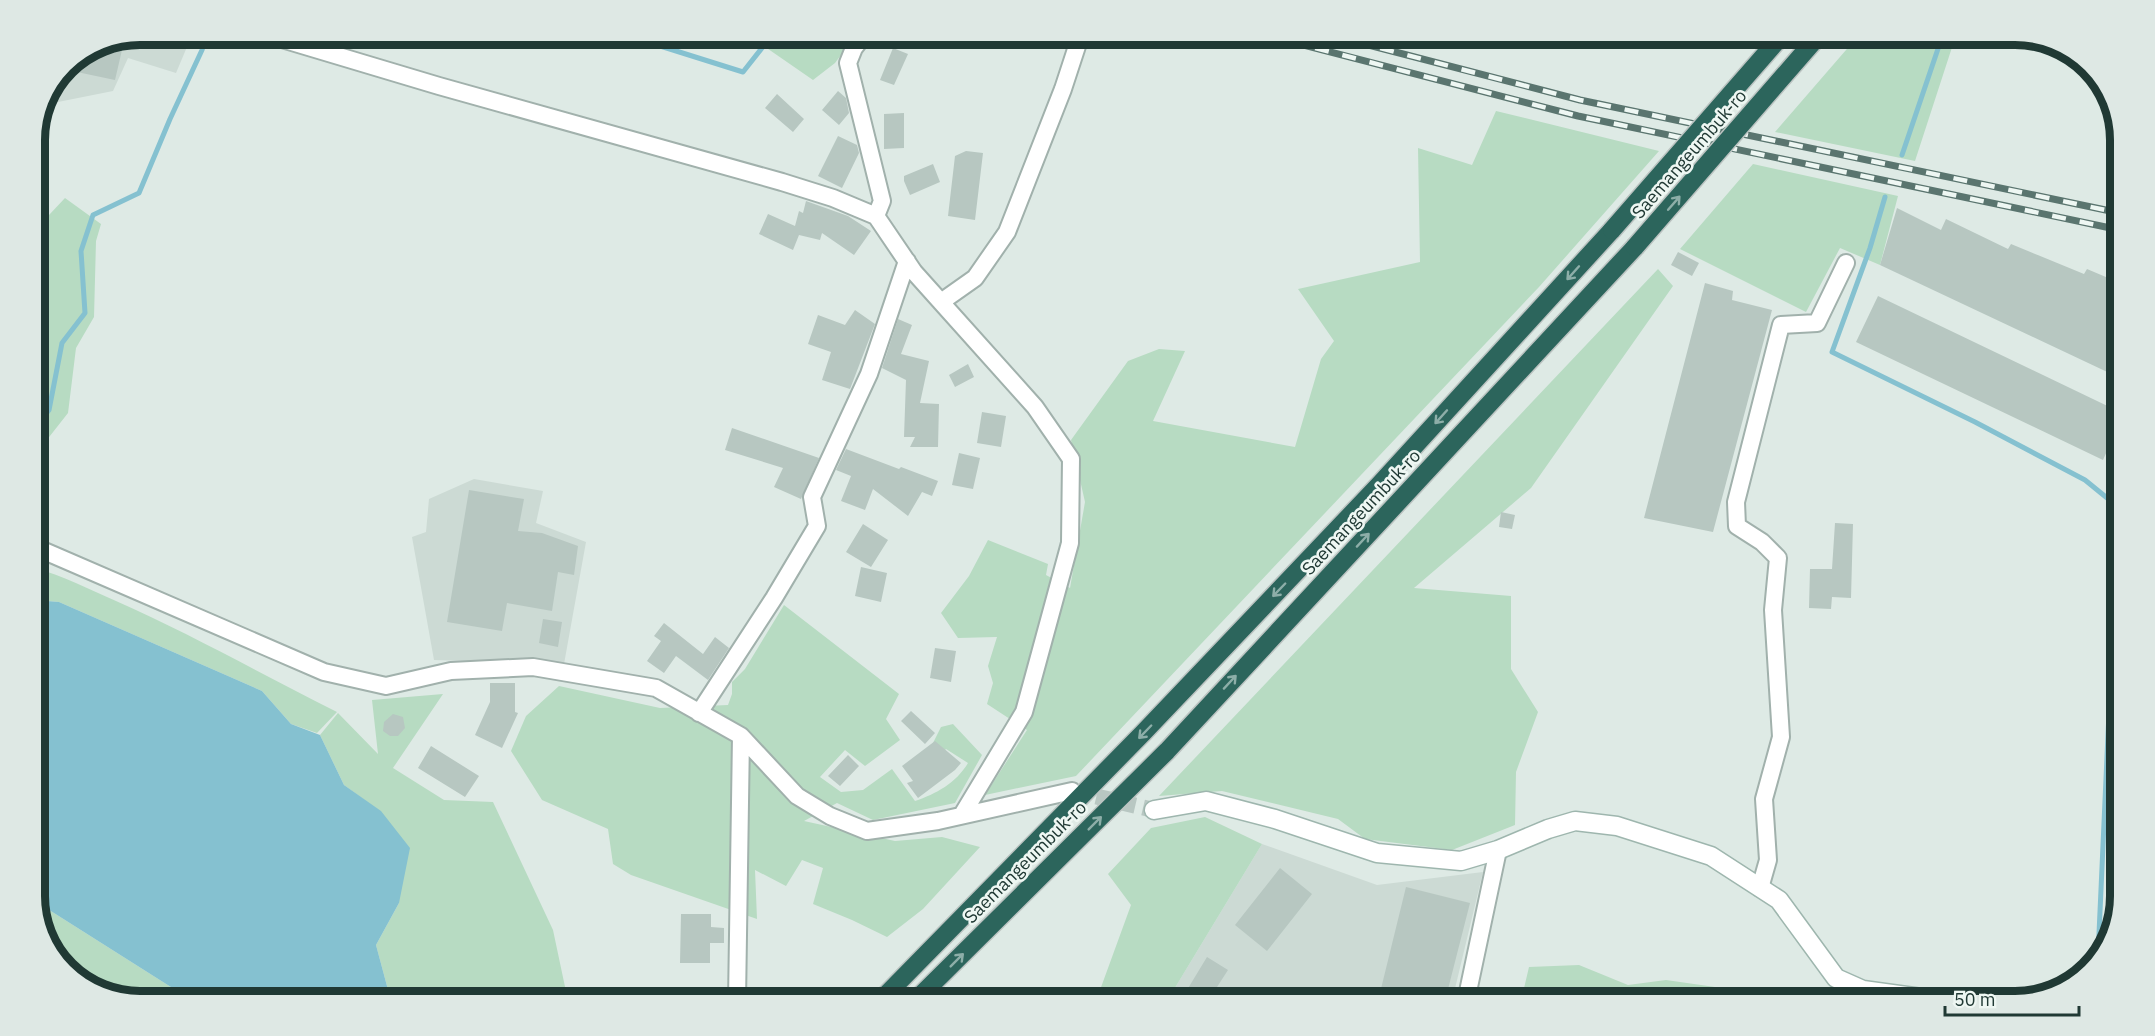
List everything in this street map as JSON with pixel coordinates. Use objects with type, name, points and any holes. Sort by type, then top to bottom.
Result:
[{"type":"highway","name":"Saemangeumbuk-ro","points":[[891,991],[1143,733],[1339,527],[1612,230],[1773,45]]},
{"type":"highway","name":"Saemangeumbuk-ro","points":[[926,991],[1167,751],[1635,247],[1810,45]]},
{"type":"street","points":[[302,45],[783,182],[833,198],[876,216],[907,261],[941,302],[1035,407],[1071,459],[1070,543],[1024,712],[962,815]]},
{"type":"street","points":[[856,45],[848,63],[882,201],[876,216]]},
{"type":"street","points":[[941,302],[975,278],[1006,232],[1063,89],[1077,45]]},
{"type":"street","points":[[699,713],[818,526],[812,497],[869,374],[907,261]]},
{"type":"street","points":[[1760,888],[1768,860],[1764,799],[1781,738],[1773,610],[1778,558],[1762,542],[1737,526],[1736,502],[1780,325],[1816,323],[1846,263]]},
{"type":"street","points":[[45,551],[324,672],[386,686],[451,671],[533,667],[656,688],[741,736],[797,796],[830,816],[867,831],[938,821],[1072,791]]},
{"type":"street","points":[[737,991],[741,736]]},
{"type":"street","points":[[1154,810],[1206,801],[1275,819],[1377,853],[1461,861],[1498,850],[1548,829],[1575,821],[1617,826],[1711,856],[1779,900],[1836,978],[1870,991]]},
{"type":"street","points":[[1468,991],[1498,850]]},
{"type":"shaded area","points":[[140,45],[188,45],[176,73],[128,58],[113,91],[53,103],[65,82],[77,68],[103,52]]},
{"type":"shaded area","points":[[474,479],[543,491],[536,523],[586,542],[564,664],[434,660],[412,537],[426,532],[429,499]]},
{"type":"shaded area","points":[[1262,844],[1377,885],[1483,872],[1454,991],[1173,991]]},
{"type":"green space","points":[[762,45],[848,45],[835,63],[813,80]]},
{"type":"green space","points":[[1850,45],[1953,45],[1915,161],[1775,132]]},
{"type":"green space","points":[[1496,111],[1659,151],[1539,287],[1076,776],[985,795],[1027,730],[987,704],[993,683],[988,666],[997,637],[958,638],[941,613],[969,576],[988,540],[1048,564],[1046,575],[1070,588],[1085,502],[1071,440],[1128,361],[1159,349],[1185,351],[1153,421],[1295,447],[1321,359],[1334,341],[1298,289],[1420,262],[1418,148],[1472,165]]},
{"type":"green space","points":[[1753,164],[1898,196],[1880,265],[1840,248],[1806,312],[1680,249]]},
{"type":"green space","points":[[65,198],[101,224],[96,241],[94,317],[76,348],[68,413],[45,442],[45,213],[49,215]]},
{"type":"green space","points":[[1658,269],[1673,286],[1531,488],[1414,588],[1511,596],[1511,669],[1538,712],[1516,772],[1515,825],[1452,850],[1365,839],[1338,819],[1222,791],[1159,796]]},
{"type":"green space","points":[[45,571],[144,614],[337,712],[317,733],[291,724],[262,691],[59,602],[45,601]]},
{"type":"green space","points":[[784,605],[899,694],[886,719],[900,740],[865,766],[845,750],[820,777],[841,792],[863,790],[892,769],[915,801],[945,787],[968,763],[946,749],[940,755],[932,745],[941,727],[953,724],[982,755],[955,803],[873,820],[837,803],[804,821],[895,841],[942,837],[980,847],[923,909],[887,937],[813,904],[823,868],[802,860],[786,886],[755,870],[757,919],[631,875],[613,864],[608,829],[542,800],[511,751],[526,716],[559,686],[660,708],[728,705],[732,694],[732,682],[745,669]]},
{"type":"green space","points":[[443,694],[393,768],[444,800],[493,802],[553,930],[566,991],[388,991],[376,945],[399,903],[381,812],[344,785],[320,735],[338,713],[378,754],[372,700]]},
{"type":"green space","points":[[1205,817],[1262,844],[1173,991],[1100,991],[1131,905],[1108,874],[1151,828]]},
{"type":"green space","points":[[46,908],[177,991],[115,988],[87,975],[68,959],[61,949],[50,927]]},
{"type":"green space","points":[[1579,965],[1628,985],[1666,980],[1715,987],[1714,991],[1523,991],[1529,967]]},
{"type":"water","points":[[45,601],[59,602],[262,691],[291,724],[320,735],[344,785],[381,811],[410,848],[399,903],[376,945],[388,991],[177,991],[46,908]]},
{"type":"building","points":[[123,47],[115,80],[77,72],[78,67],[92,58],[103,52]]},
{"type":"building","points":[[893,48],[908,54],[894,85],[880,80]]},
{"type":"building","points":[[838,91],[846,98],[849,113],[839,125],[822,110]]},
{"type":"building","points":[[777,94],[804,119],[793,132],[765,108]]},
{"type":"building","points":[[904,113],[904,148],[884,149],[884,114]]},
{"type":"building","points":[[838,136],[857,145],[859,153],[842,188],[818,176]]},
{"type":"building","points":[[966,151],[983,153],[975,220],[948,216],[955,156]]},
{"type":"building","points":[[933,164],[940,182],[910,195],[904,176]]},
{"type":"building","points":[[806,201],[848,216],[871,231],[854,255],[822,233],[820,240],[799,235],[793,250],[759,234],[768,214],[795,226],[799,211],[803,213]]},
{"type":"building","points":[[1897,208],[1941,230],[1946,219],[2008,249],[2011,244],[2084,274],[2087,269],[2110,279],[2110,373],[1880,265]]},
{"type":"building","points":[[1678,252],[1699,263],[1692,276],[1671,265]]},
{"type":"building","points":[[1705,283],[1733,291],[1732,300],[1772,310],[1713,532],[1644,518]]},
{"type":"building","points":[[1878,296],[2110,407],[2110,444],[2103,460],[1856,342]]},
{"type":"building","points":[[855,310],[875,324],[850,389],[822,380],[831,352],[808,344],[818,315],[845,325]]},
{"type":"building","points":[[898,319],[912,325],[901,354],[929,361],[920,403],[939,404],[938,447],[910,447],[915,437],[904,437],[906,380],[882,368]]},
{"type":"building","points":[[968,364],[974,377],[955,387],[949,375]]},
{"type":"building","points":[[982,412],[1006,416],[1001,447],[977,443]]},
{"type":"building","points":[[732,428],[819,458],[801,499],[774,487],[783,468],[725,450]]},
{"type":"building","points":[[846,449],[938,481],[932,496],[922,492],[908,516],[873,489],[865,510],[841,501],[851,476],[836,470]]},
{"type":"building","points":[[959,453],[980,458],[973,489],[952,485]]},
{"type":"building","points":[[469,490],[524,499],[518,531],[542,533],[578,546],[574,575],[558,572],[552,611],[507,603],[502,631],[447,622]]},
{"type":"building","points":[[1501,512],[1515,515],[1512,529],[1499,527]]},
{"type":"building","points":[[1835,523],[1853,524],[1851,598],[1832,597],[1831,609],[1809,608],[1810,569],[1832,569]]},
{"type":"building","points":[[863,524],[888,540],[871,567],[846,552]]},
{"type":"building","points":[[861,567],[887,573],[881,602],[855,596]]},
{"type":"building","points":[[543,619],[562,622],[558,647],[539,643]]},
{"type":"building","points":[[664,623],[703,654],[715,637],[729,648],[708,680],[676,656],[664,673],[647,661],[661,641],[654,636]]},
{"type":"building","points":[[935,648],[956,651],[951,682],[930,678]]},
{"type":"building","points":[[490,683],[515,683],[515,712],[518,713],[502,748],[475,735],[490,702]]},
{"type":"building","points":[[911,711],[935,733],[925,744],[901,721]]},
{"type":"building","points":[[393,714],[403,717],[405,728],[398,736],[390,736],[383,731],[384,722]]},
{"type":"building","points":[[935,741],[961,763],[918,798],[907,783],[913,781],[902,766]]},
{"type":"building","points":[[431,746],[479,776],[465,797],[418,768]]},
{"type":"building","points":[[848,755],[859,766],[840,786],[828,776]]},
{"type":"building","points":[[1280,868],[1312,894],[1267,951],[1235,925]]},
{"type":"building","points":[[1406,887],[1470,903],[1448,991],[1380,991]]},
{"type":"building","points":[[681,914],[711,914],[711,927],[724,928],[724,943],[710,943],[710,963],[680,963]]},
{"type":"building","points":[[1207,957],[1228,970],[1214,991],[1187,990]]},
{"type":"waterway","points":[[45,415],[49,410],[62,343],[85,313],[81,251],[93,215],[139,193],[204,45]]},
{"type":"waterway","points":[[657,45],[743,72],[764,45]]},
{"type":"waterway","points":[[1902,155],[1939,45]]},
{"type":"waterway","points":[[1885,197],[1870,248],[1832,352],[1975,422],[2085,480],[2110,500]]},
{"type":"waterway","points":[[2099,940],[2110,690]]},
{"type":"tunnel","points":[[1073,791],[1154,810]]},
{"type":"railway","points":[[1304,45],[1578,116],[2110,228]]},
{"type":"railway","points":[[1368,45],[1580,100],[2110,211]]}]
